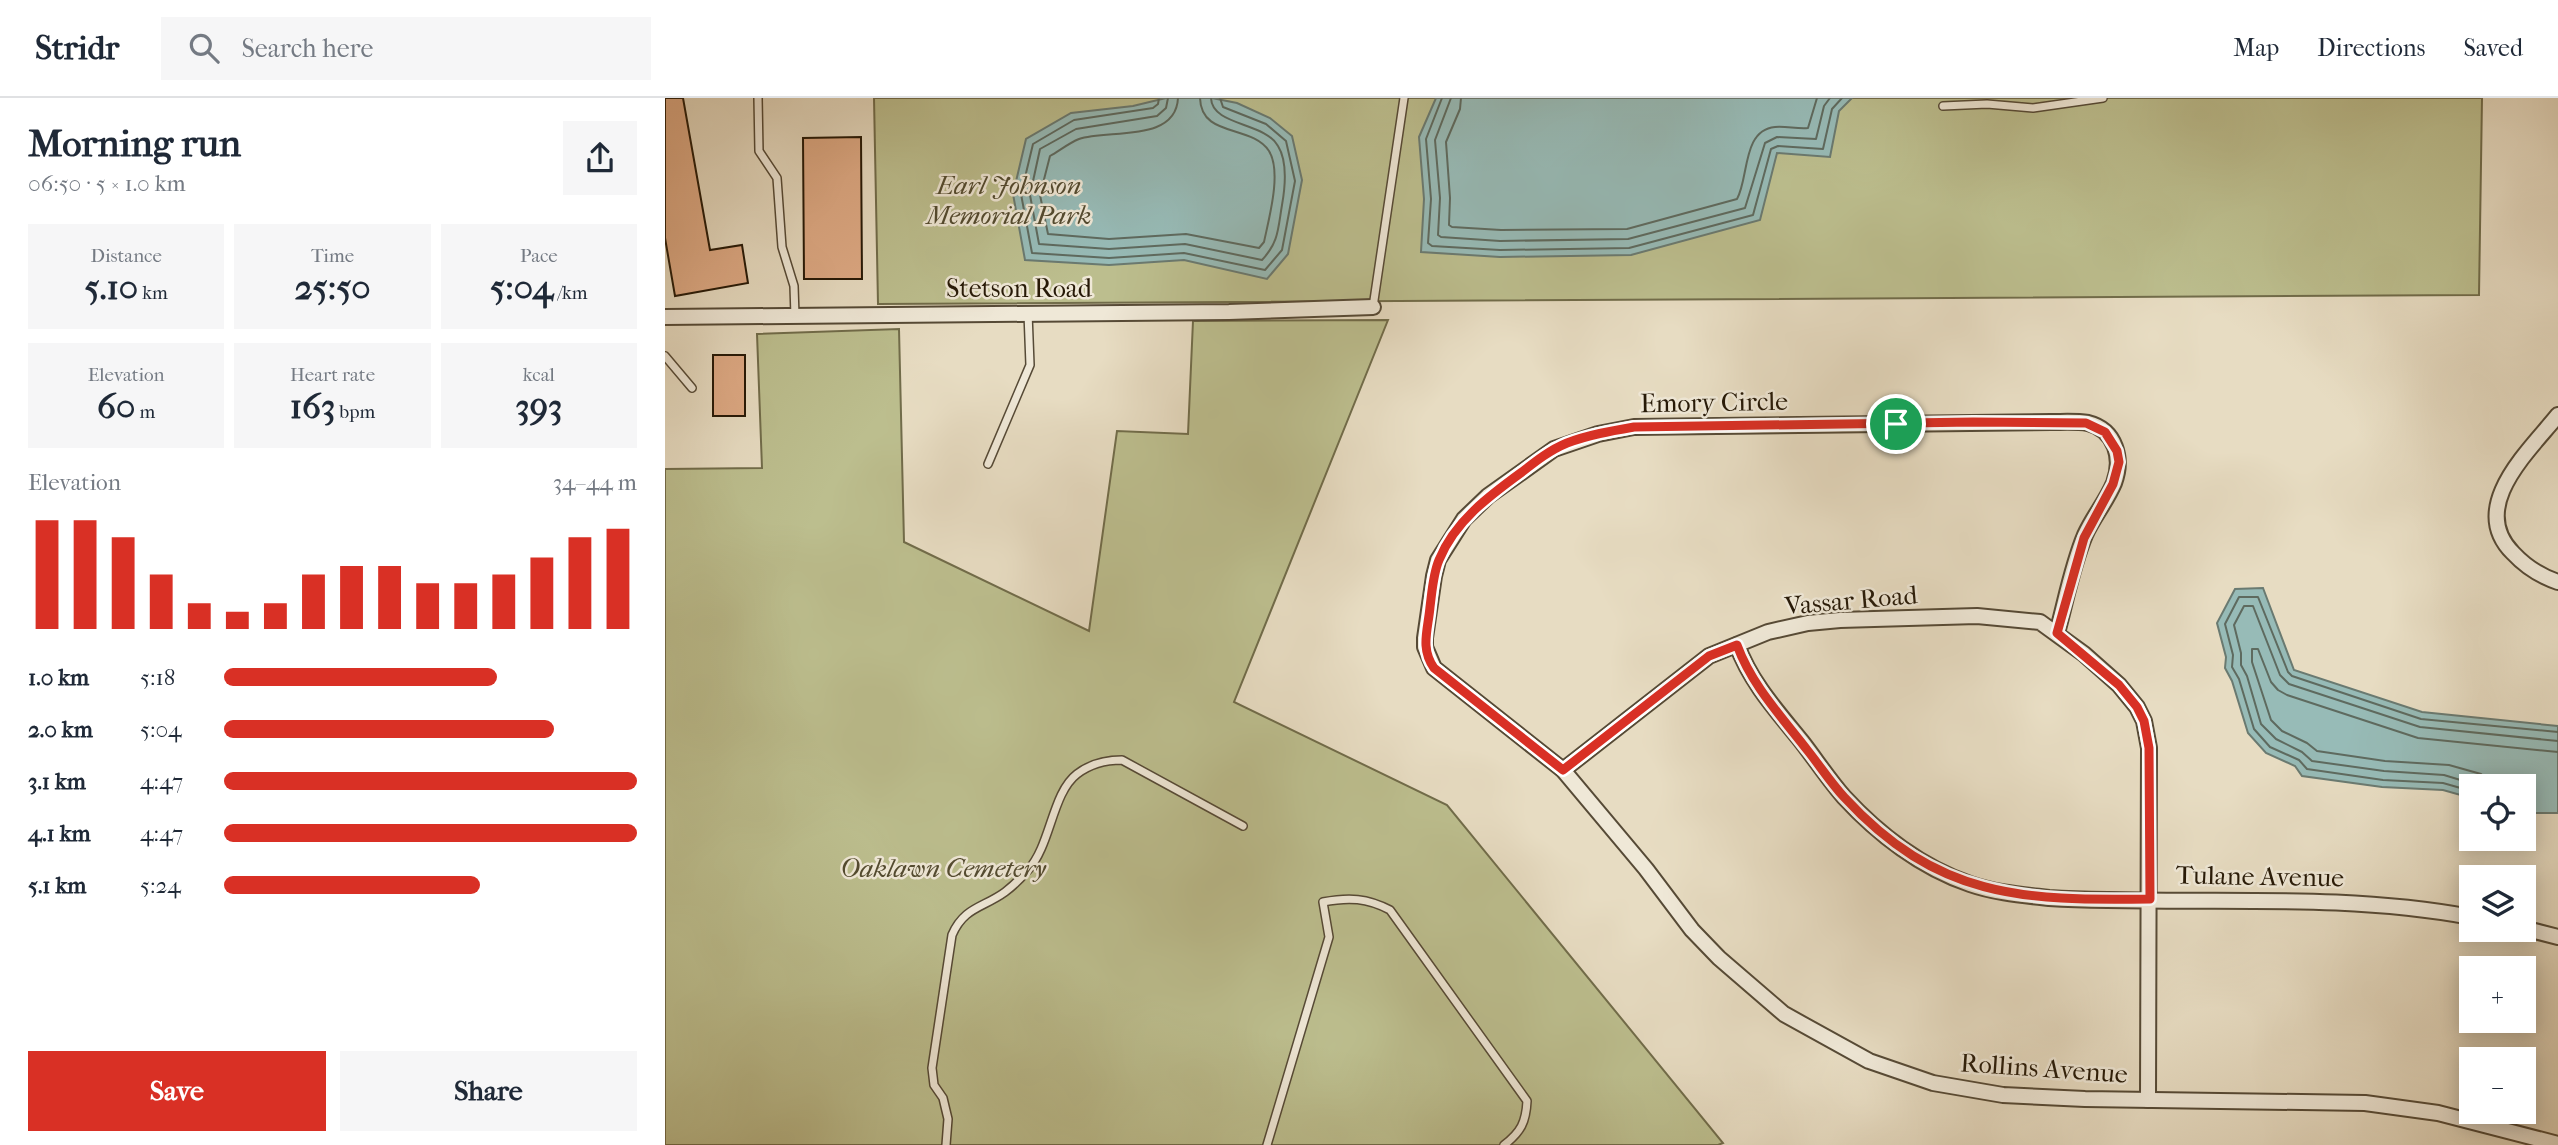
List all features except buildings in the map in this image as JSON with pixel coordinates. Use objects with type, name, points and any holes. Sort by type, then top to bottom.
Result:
[{"type":"street","name":"Stetson Road","points":[[665,317],[1229,313],[1373,307]]},
{"type":"street","points":[[2558,415],[2524,455],[2505,484],[2497,520],[2500,537],[2511,551],[2537,573],[2558,582]]},
{"type":"street","name":"Emory Circle","points":[[1563,770],[1434,668],[1425,647],[1438,560],[1464,519],[1488,496],[1553,450],[1598,434],[1634,427],[2086,423],[2105,432],[2117,451],[2119,462],[2116,476],[2084,538],[2057,633]]},
{"type":"street","name":"Vassar Road","points":[[1563,770],[1709,656],[1768,632],[1808,623],[1854,620],[2000,617],[2039,622],[2057,633],[2119,685],[2137,707],[2144,721],[2149,748],[2148,1100]]},
{"type":"street","name":"Tulane Avenue","points":[[1737,645],[1749,673],[1763,694],[1843,796],[1871,824],[1921,860],[1971,884],[2007,893],[2084,900],[2348,901],[2426,908],[2459,915]]},
{"type":"street","name":"Rollins Avenue","points":[[1563,770],[1646,869],[1692,930],[1719,958],[1784,1014],[1869,1061],[1933,1083],[1971,1091],[2071,1099],[2365,1103],[2438,1113],[2558,1144]]},
{"type":"street","points":[[2536,931],[2558,937]]},
{"type":"lane","points":[[758,98],[759,151],[777,178],[782,247],[795,286],[795,316]]},
{"type":"lane","points":[[1373,307],[1404,98]]},
{"type":"lane","points":[[1943,106],[1987,104],[2033,108],[2103,98]]},
{"type":"lane","points":[[989,464],[1030,365],[1028,313]]},
{"type":"lane","points":[[665,356],[692,388]]},
{"type":"lane","points":[[946,1145],[948,1119],[943,1098],[934,1086],[932,1068],[951,935],[958,921],[974,908],[1004,893],[1030,868],[1047,838],[1063,791],[1075,775],[1108,760],[1122,760],[1243,826]]},
{"type":"lane","points":[[1267,1145],[1329,937],[1323,902],[1348,897],[1373,901],[1390,910],[1527,1101],[1526,1122],[1515,1137],[1504,1145]]},
{"type":"green space","name":"Earl Johnson Memorial Park","points":[[874,98],[2482,98],[2479,295],[878,304]]},
{"type":"green space","name":"Oaklawn Cemetery","points":[[1388,320],[1234,702],[1447,805],[1723,1143],[665,1145],[665,469],[762,468],[757,334],[899,329],[904,542],[1089,631],[1117,431],[1188,434],[1193,321]]},
{"type":"water","points":[[1166,98],[1212,98],[1237,103],[1270,118],[1292,136],[1302,180],[1288,254],[1267,279],[1184,260],[1109,265],[1025,260],[1013,194],[1026,139],[1071,113],[1133,106]]},
{"type":"water","points":[[1436,98],[1852,98],[1839,111],[1830,157],[1777,153],[1760,220],[1631,255],[1500,257],[1421,252],[1424,199],[1419,137]]},
{"type":"water","points":[[2263,588],[2294,670],[2422,712],[2558,726],[2558,813],[2536,813],[2536,774],[2459,774],[2459,795],[2443,790],[2382,787],[2302,776],[2295,766],[2266,753],[2248,733],[2232,681],[2225,668],[2226,657],[2217,623],[2235,589]]},
{"type":"route","points":[[2086,423],[2105,432],[2114,443],[2119,462],[2116,476],[2084,538],[2057,633],[2119,685],[2137,707],[2144,721],[2149,748],[2150,899],[2084,900],[2007,893],[1971,884],[1921,860],[1871,824],[1843,796],[1763,694],[1743,663],[1737,645],[1709,656],[1563,770],[1429,662],[1425,638],[1438,560],[1464,519],[1478,505],[1553,450],[1598,434],[1634,427],[1896,424],[2086,423]]}]
